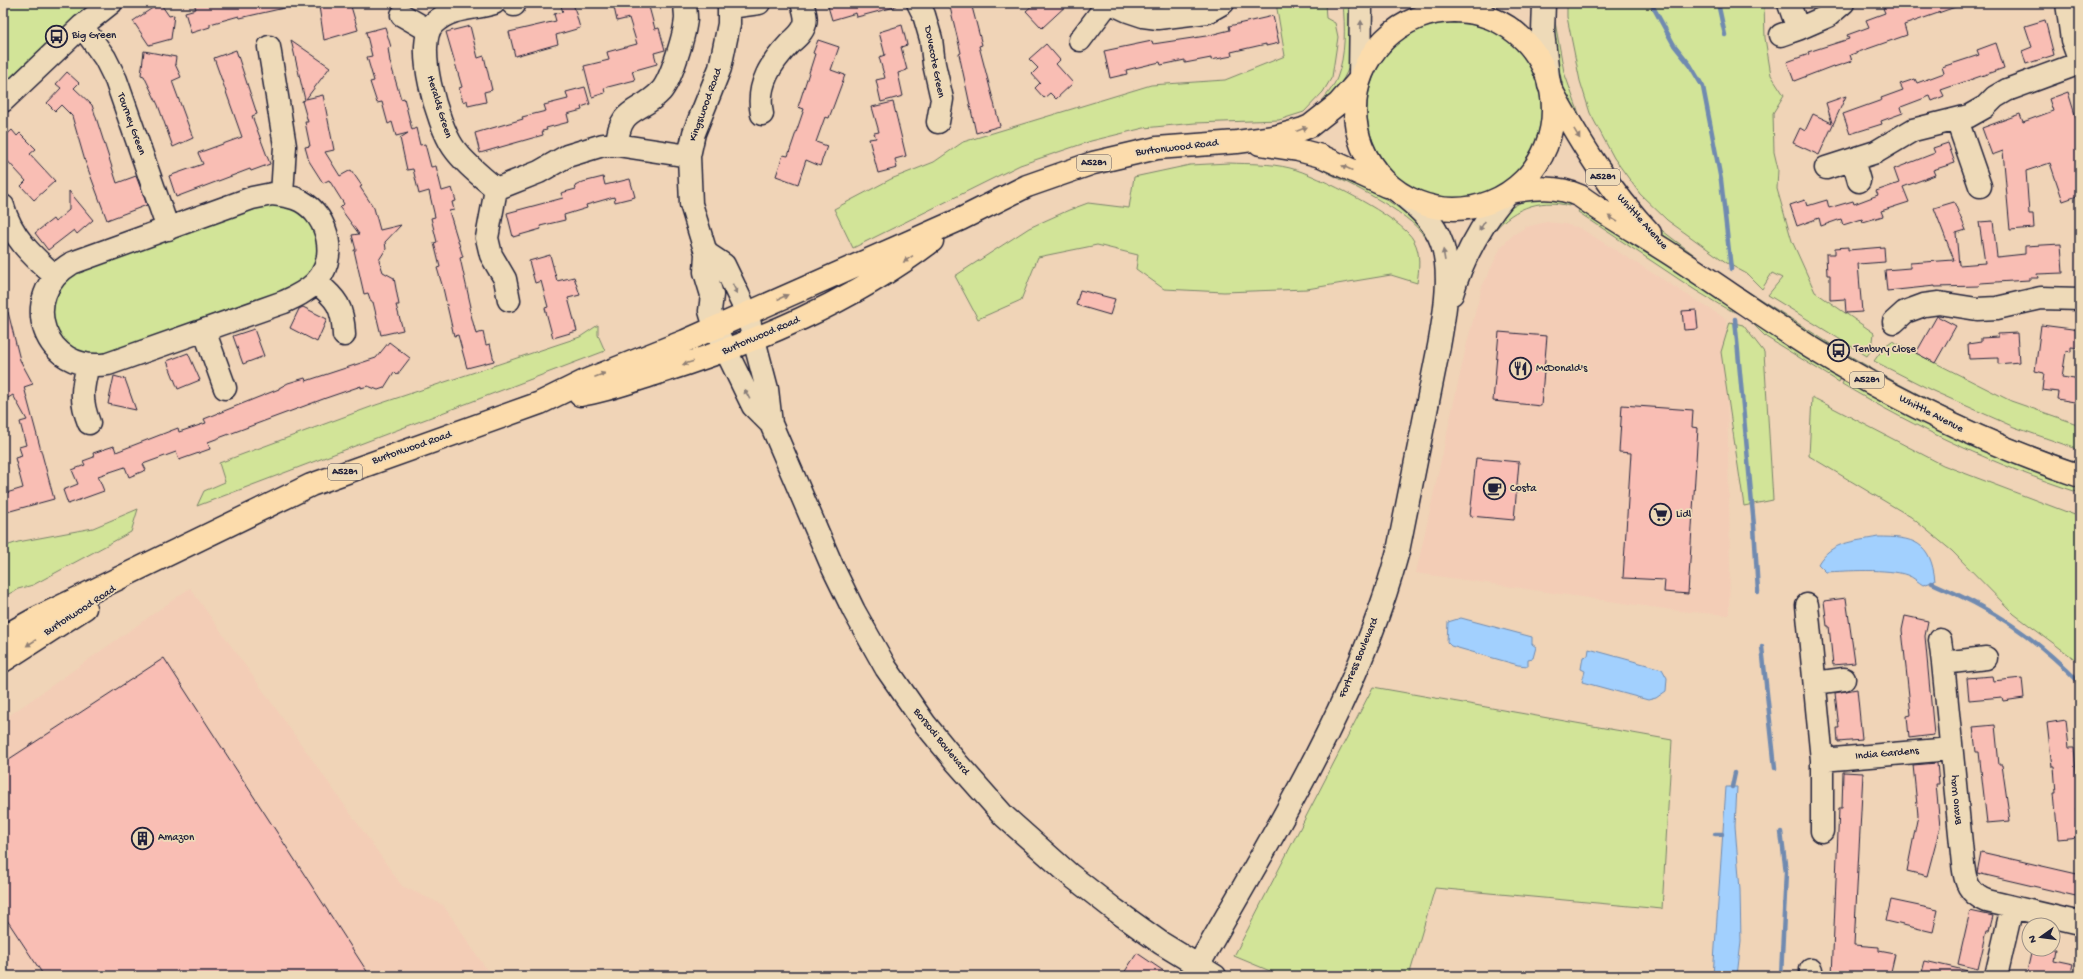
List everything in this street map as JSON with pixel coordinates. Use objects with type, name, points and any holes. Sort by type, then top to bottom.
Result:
[{"type":"main road","name":"A5281","points":[[1450,11],[1480,14],[1504,24],[1524,40],[1536,56],[1550,86],[1552,118],[1546,147],[1532,172],[1508,193],[1491,203],[1474,208],[1457,210],[1428,206],[1400,194],[1373,169],[1359,141],[1354,110],[1359,78],[1373,52],[1393,31],[1418,17],[1450,11]]},
{"type":"main road","name":"Burtonwood Road","points":[[3,637],[35,619],[311,485],[540,403],[587,380],[715,328],[961,218],[1027,186],[1093,163],[1157,148],[1237,142],[1274,137],[1310,126],[1339,103],[1359,78]]},
{"type":"main road","name":"Whittle Avenue","points":[[1550,86],[1611,188],[1639,222],[1671,254]]},
{"type":"main road","name":"Burtonwood Road","points":[[1237,142],[1273,146],[1321,156],[1400,194]]},
{"type":"main road","name":"Whittle Avenue","points":[[1508,193],[1551,188],[1574,194],[1671,254],[1812,348],[1904,400],[1966,432],[2007,450],[2080,476]]},
{"type":"main road","name":"Burtonwood Road","points":[[540,403],[591,393],[725,351],[831,305],[915,254],[961,218]]},
{"type":"main road","name":"Burtonwood Road","points":[[3,661],[157,560]]},
{"type":"street","points":[[3,101],[82,26],[111,3]]},
{"type":"street","points":[[616,145],[617,130],[624,119],[660,92],[668,82],[686,19],[685,3]]},
{"type":"street","points":[[730,5],[759,3]]},
{"type":"street","points":[[763,117],[759,101],[766,74],[776,58],[803,31],[806,23],[802,3]]},
{"type":"street","name":"Dovecote Green","points":[[918,3],[924,16],[931,39],[934,64],[942,99],[938,123]]},
{"type":"street","points":[[1080,40],[1110,3],[1136,14],[1158,18],[1206,12],[1223,3]]},
{"type":"street","points":[[1359,78],[1361,3]]},
{"type":"street","points":[[1426,3],[1450,11],[1481,3]]},
{"type":"street","points":[[1544,3],[1543,32],[1550,86]]},
{"type":"street","points":[[1789,4],[1790,32],[1828,16],[1843,3]]},
{"type":"street","points":[[1826,168],[1853,160],[1888,146],[1912,130],[1957,120],[1977,112],[1994,97],[2007,90],[2080,63],[2072,40],[2066,3]]},
{"type":"street","points":[[402,16],[428,30],[434,23],[451,12],[466,7],[506,4]]},
{"type":"street","name":"Kingswood Road","points":[[725,351],[715,328],[710,311],[712,295],[705,272],[706,253],[691,204],[689,156],[694,133],[720,68],[729,24],[730,5]]},
{"type":"street","name":"Tourney Green","points":[[82,26],[105,58],[116,80],[168,229]]},
{"type":"street","name":"Heralds Green","points":[[428,30],[425,45],[428,67],[445,132],[452,146],[464,161],[496,189]]},
{"type":"street","points":[[268,45],[285,146],[282,195]]},
{"type":"street","points":[[1957,120],[1980,186]]},
{"type":"street","points":[[509,302],[505,279],[492,255],[488,238],[496,189],[539,172],[573,154],[603,145],[616,145],[689,156]]},
{"type":"street","points":[[1853,160],[1859,181]]},
{"type":"street","name":"Fortress Boulevard","points":[[1443,321],[1468,250],[1483,224],[1508,193]]},
{"type":"street","points":[[272,194],[282,195],[302,202],[310,208],[324,227],[327,237],[328,256],[324,270],[316,282],[297,296],[284,302],[98,366],[88,366],[67,357],[49,341],[44,331],[41,308],[43,295],[54,276],[72,263],[252,198],[272,194]]},
{"type":"street","name":"Fortress Boulevard","points":[[1206,971],[1309,770],[1365,650],[1390,583],[1398,551],[1443,321],[1446,286],[1444,249],[1436,230],[1418,208],[1400,194]]},
{"type":"street","points":[[3,206],[12,229],[22,244],[54,276]]},
{"type":"street","points":[[706,253],[724,265],[747,313]]},
{"type":"street","points":[[316,282],[337,301],[344,320],[345,337]]},
{"type":"street","points":[[1893,324],[1905,312],[1924,305],[1939,303],[1977,309],[1997,308],[2046,297],[2080,299]]},
{"type":"street","name":"Borsodi Boulevard","points":[[747,313],[767,389],[771,424],[854,611],[886,668],[925,724],[1004,816],[1069,874],[1115,910],[1206,971]]},
{"type":"street","points":[[204,330],[225,387]]},
{"type":"street","name":"Borsodi Boulevard","points":[[725,351],[753,406],[771,424]]},
{"type":"street","points":[[88,366],[82,394],[83,407],[90,426]]},
{"type":"street","points":[[1807,605],[1822,760],[1822,831]]},
{"type":"street","name":"Bravo Way","points":[[1940,640],[1963,864],[1967,886],[1970,891],[1981,899],[2080,923]]},
{"type":"street","points":[[1942,663],[1986,658]]},
{"type":"street","points":[[1815,683],[1844,679]]},
{"type":"street","name":"India Gardens","points":[[1822,760],[1951,749]]},
{"type":"street","points":[[1996,976],[2012,907]]},
{"type":"shaded area","points":[[1546,222],[1565,224],[1580,228],[1726,319],[1730,564],[1729,615],[1679,611],[1416,573],[1467,343],[1482,287],[1501,247],[1513,235],[1526,227]]},
{"type":"shaded area","name":"Amazon","points":[[190,588],[402,886],[443,905],[491,976],[3,976],[3,720]]},
{"type":"green space","name":"Big Green","points":[[3,3],[97,3],[3,92]]},
{"type":"green space","points":[[1276,3],[1325,3],[1326,18],[1335,23],[1338,37],[1332,77],[1323,92],[1304,112],[1279,120],[1195,123],[1144,128],[1091,141],[1020,165],[853,248],[834,209],[891,179],[934,162],[963,142],[1151,85],[1225,80],[1285,56]]},
{"type":"green space","points":[[1343,3],[1356,3],[1351,60],[1347,72],[1340,84],[1331,95],[1318,106],[1329,92],[1340,69],[1344,41]]},
{"type":"green space","points":[[1567,3],[1764,3],[1765,38],[1771,75],[1784,95],[1773,113],[1774,152],[1778,169],[1777,189],[1792,241],[1815,292],[1874,333],[1872,349],[1867,356],[1768,295],[1782,278],[1772,273],[1762,289],[1747,274],[1727,263],[1667,220],[1640,194],[1614,158],[1590,113],[1580,81],[1567,17]]},
{"type":"green space","points":[[1446,22],[1464,22],[1497,32],[1511,42],[1523,54],[1533,68],[1539,84],[1543,101],[1543,119],[1539,136],[1533,152],[1523,166],[1511,178],[1497,188],[1481,194],[1464,198],[1446,198],[1413,188],[1399,178],[1387,166],[1377,152],[1371,136],[1367,119],[1367,101],[1377,68],[1387,54],[1399,42],[1413,32],[1429,26]]},
{"type":"green space","points":[[1551,22],[1555,22],[1564,72],[1582,122],[1569,100],[1560,75]]},
{"type":"green space","points":[[1229,163],[1267,164],[1290,168],[1318,179],[1377,209],[1407,232],[1414,241],[1419,256],[1417,283],[1391,275],[1307,289],[1224,292],[1164,289],[1136,269],[1138,255],[1097,245],[1038,257],[1021,300],[978,319],[955,276],[1029,228],[1069,210],[1088,203],[1129,208],[1134,177],[1190,165]]},
{"type":"green space","points":[[1323,163],[1366,186],[1411,216],[1429,236],[1425,237],[1417,227],[1392,208],[1362,190],[1321,169]]},
{"type":"green space","points":[[1538,197],[1572,201],[1569,206],[1547,203],[1526,208],[1516,212],[1498,226],[1491,235],[1487,232],[1509,210],[1522,202]]},
{"type":"green space","points":[[256,203],[297,206],[320,234],[316,270],[287,294],[109,358],[73,353],[48,320],[60,279]]},
{"type":"green space","points":[[1582,205],[1739,311],[1738,313],[1725,308],[1695,290],[1578,212]]},
{"type":"green space","points":[[1643,211],[1664,232],[1697,257],[1695,260],[1651,225]]},
{"type":"green space","points":[[1738,285],[1835,347],[1832,350],[1736,289]]},
{"type":"green space","points":[[1730,322],[1743,325],[1764,352],[1773,500],[1744,506],[1721,352]]},
{"type":"green space","points":[[1756,322],[1842,376],[1839,382],[1766,337],[1754,325]]},
{"type":"green space","points":[[598,325],[598,335],[605,351],[197,506],[204,491],[225,482],[219,463],[376,405],[580,337]]},
{"type":"green space","points":[[1892,341],[2011,401],[2080,425],[2080,450],[2014,427],[1933,391],[1874,361],[1885,346]]},
{"type":"green space","points":[[1842,351],[1899,384],[1958,414],[2018,440],[2080,463],[2080,467],[1981,430],[1840,355]]},
{"type":"green space","points":[[1845,378],[2080,485],[2080,493],[1988,459],[1928,431],[1842,384]]},
{"type":"green space","points":[[1812,397],[1943,465],[2080,517],[2080,663],[2014,614],[1952,551],[1911,517],[1809,456]]},
{"type":"green space","points":[[138,509],[131,532],[33,585],[18,589],[3,597],[3,547],[18,542],[93,528]]},
{"type":"green space","points":[[1373,687],[1672,740],[1662,909],[1435,888],[1409,976],[1282,976],[1234,956]]},
{"type":"water","points":[[1878,537],[1901,538],[1918,544],[1929,557],[1933,568],[1935,581],[1923,585],[1909,576],[1889,571],[1867,570],[1826,572],[1818,564],[1823,556],[1836,547]]},
{"type":"water","points":[[1461,618],[1532,637],[1532,644],[1536,647],[1533,658],[1528,659],[1528,666],[1518,665],[1451,646],[1447,642],[1448,622]]},
{"type":"water","points":[[1589,649],[1662,669],[1667,678],[1666,691],[1656,698],[1648,700],[1582,682],[1585,671],[1581,669],[1583,657],[1588,656]]},
{"type":"water","points":[[1726,787],[1737,787],[1735,826],[1740,890],[1741,942],[1737,976],[1713,976]]},
{"type":"building","points":[[160,3],[169,16],[174,15],[171,39],[149,45],[133,21]]},
{"type":"building","points":[[194,3],[284,3],[284,8],[240,18],[239,16],[210,24],[210,27],[191,33],[185,12],[196,9]]},
{"type":"building","points":[[350,3],[358,30],[324,40],[319,6]]},
{"type":"building","points":[[560,3],[573,3],[580,28],[556,35],[558,44],[515,56],[509,32],[556,21],[554,14],[563,12]]},
{"type":"building","points":[[613,3],[648,3],[655,29],[659,28],[665,50],[654,53],[657,64],[632,71],[635,80],[604,88],[605,93],[592,97],[584,66],[609,60],[607,52],[637,44],[629,18],[617,21]]},
{"type":"building","points":[[827,3],[894,3],[895,7],[857,17],[856,13],[832,20]]},
{"type":"building","points":[[949,3],[971,3],[982,45],[979,46],[1000,126],[976,133],[959,54],[961,53]]},
{"type":"building","points":[[1035,3],[1069,3],[1042,28],[1026,11]]},
{"type":"building","points":[[1899,3],[1961,3],[1961,5],[1904,25],[1907,35],[1850,55],[1852,61],[1834,67],[1833,66],[1794,81],[1787,62],[1809,54],[1808,52],[1849,39],[1847,35],[1869,27],[1866,20],[1885,13],[1883,8]]},
{"type":"building","points":[[1273,16],[1279,43],[1266,46],[1266,44],[1231,52],[1232,56],[1211,60],[1211,58],[1185,63],[1185,60],[1161,65],[1160,62],[1126,70],[1127,74],[1110,78],[1104,51],[1152,41],[1153,44],[1206,36],[1230,30],[1229,26]]},
{"type":"building","points":[[2045,20],[2054,55],[2026,64],[2022,51],[2032,47],[2025,26]]},
{"type":"building","points":[[902,25],[907,45],[901,47],[907,70],[898,73],[903,96],[881,102],[876,80],[885,78],[879,57],[885,55],[879,32]]},
{"type":"building","points":[[470,26],[478,58],[484,56],[492,90],[484,92],[486,102],[468,106],[467,100],[463,102],[459,88],[462,87],[446,32]]},
{"type":"building","points":[[385,27],[391,47],[388,48],[390,62],[401,99],[404,98],[412,130],[416,128],[420,145],[425,144],[431,167],[436,166],[442,191],[452,188],[456,201],[452,202],[454,210],[449,211],[463,257],[460,258],[471,307],[469,307],[476,334],[483,332],[486,345],[490,344],[494,361],[467,368],[458,335],[454,336],[437,268],[440,267],[434,243],[437,242],[431,218],[435,217],[429,191],[419,194],[413,169],[407,170],[400,138],[408,133],[396,136],[392,122],[388,124],[382,102],[377,103],[370,82],[374,81],[367,57],[372,56],[366,32]]},
{"type":"building","points":[[291,40],[330,67],[306,99],[323,95],[334,150],[325,152],[340,176],[351,170],[374,208],[380,230],[401,225],[385,242],[386,249],[379,260],[383,272],[394,278],[399,305],[396,305],[403,330],[381,335],[373,302],[371,302],[368,293],[364,294],[354,250],[356,250],[352,235],[359,234],[340,208],[344,204],[329,180],[323,183],[309,161],[305,147],[310,146],[305,122],[308,122],[302,101],[305,100]]},
{"type":"building","points":[[818,40],[839,47],[831,70],[845,75],[829,118],[825,117],[816,142],[827,146],[820,166],[806,160],[798,184],[776,176],[783,155],[788,156],[804,109],[798,107]]},
{"type":"building","points":[[1996,43],[2004,68],[1941,90],[1944,96],[1932,101],[1930,96],[1901,107],[1903,113],[1881,121],[1882,124],[1850,134],[1843,114],[1882,100],[1881,98],[1903,90],[1900,84],[1915,79],[1917,83],[1944,73],[1942,67],[1979,55],[1977,50]]},
{"type":"building","points":[[1046,44],[1060,60],[1056,64],[1073,83],[1056,99],[1050,93],[1044,98],[1035,88],[1040,83],[1032,74],[1038,68],[1029,59]]},
{"type":"building","points":[[236,50],[257,114],[252,116],[270,164],[251,171],[250,169],[176,197],[169,176],[203,164],[198,153],[242,137],[214,58]]},
{"type":"building","points":[[144,51],[176,57],[175,64],[181,77],[172,81],[193,138],[173,147],[158,105],[144,76],[141,75]]},
{"type":"building","points":[[67,72],[79,83],[74,88],[92,105],[117,183],[136,176],[147,205],[107,220],[85,161],[72,116],[61,105],[55,111],[47,103],[61,88],[56,84]]},
{"type":"building","points":[[585,87],[590,104],[581,107],[582,110],[567,114],[569,122],[546,128],[547,130],[542,131],[543,135],[480,153],[475,133],[523,119],[522,117],[546,111],[544,105],[568,99],[566,92]]},
{"type":"building","points":[[2068,92],[2080,131],[2080,195],[2063,201],[2050,163],[2026,171],[2029,214],[2033,214],[2034,228],[2010,230],[2003,151],[1992,155],[1982,128],[2020,114],[2023,122],[2053,111],[2049,99]]},
{"type":"building","points":[[1846,96],[1819,155],[1793,143],[1800,128],[1805,131],[1813,114],[1832,123],[1826,103]]},
{"type":"building","points":[[893,102],[906,156],[895,159],[897,168],[878,173],[869,139],[876,138],[874,133],[879,132],[872,107]]},
{"type":"building","points":[[12,130],[17,136],[20,133],[36,149],[30,154],[55,181],[34,200],[21,186],[26,181],[3,156],[3,138]]},
{"type":"building","points":[[1948,143],[1955,163],[1933,170],[1935,175],[1903,187],[1909,202],[1881,211],[1883,216],[1863,222],[1862,219],[1843,225],[1841,219],[1821,226],[1819,218],[1797,226],[1790,205],[1805,200],[1807,206],[1827,200],[1829,208],[1853,201],[1854,204],[1878,195],[1876,191],[1899,183],[1894,169],[1935,153],[1933,148]]},
{"type":"building","points":[[603,177],[605,185],[630,179],[635,197],[615,202],[614,197],[586,205],[587,208],[564,215],[565,220],[540,226],[541,229],[513,237],[507,213],[563,198],[561,193],[576,189],[575,186],[583,182]]},
{"type":"building","points":[[69,191],[93,220],[77,234],[74,230],[48,250],[35,233],[53,219],[55,222],[69,210]]},
{"type":"building","points":[[1954,202],[1966,230],[1956,233],[1959,265],[1985,263],[1979,222],[1993,221],[1997,257],[2025,254],[2025,246],[2061,244],[2063,273],[2037,274],[2038,278],[2029,278],[2029,280],[1980,283],[1979,286],[1935,286],[1887,291],[1885,270],[1910,268],[1910,263],[1954,260],[1934,208]]},
{"type":"building","points":[[1848,247],[1848,250],[1884,247],[1885,262],[1858,264],[1862,312],[1846,313],[1845,299],[1830,300],[1830,275],[1827,275],[1826,254],[1835,254],[1835,248]]},
{"type":"building","points":[[550,255],[557,281],[574,277],[580,295],[568,298],[577,331],[553,338],[545,308],[548,307],[541,281],[535,283],[529,261]]},
{"type":"building","points":[[1080,290],[1115,299],[1110,315],[1076,305]]},
{"type":"building","points":[[303,307],[327,319],[317,342],[290,328],[299,309]]},
{"type":"building","points":[[1696,310],[1698,329],[1684,330],[1682,311]]},
{"type":"building","points":[[3,312],[8,312],[20,360],[33,384],[24,387],[54,499],[3,513],[3,494],[23,488],[15,458],[22,456],[19,447],[26,445],[20,422],[27,420],[13,395],[3,401]]},
{"type":"building","points":[[1937,316],[1956,326],[1935,363],[1916,353]]},
{"type":"building","points":[[2041,325],[2080,330],[2080,348],[2071,347],[2071,352],[2066,351],[2062,377],[2080,380],[2080,403],[2057,399],[2058,392],[2042,390],[2044,373],[2035,371]]},
{"type":"building","points":[[254,329],[264,356],[243,364],[233,336]]},
{"type":"building","name":"McDonald's","points":[[1499,332],[1547,336],[1541,406],[1493,401]]},
{"type":"building","points":[[2017,333],[2019,362],[1998,364],[1998,358],[1969,359],[1968,344],[1981,342],[1981,338],[1998,337],[1998,334]]},
{"type":"building","points":[[389,342],[410,358],[397,375],[394,372],[384,388],[378,390],[368,386],[361,388],[361,386],[326,398],[208,442],[210,449],[179,460],[176,452],[143,464],[146,470],[129,477],[125,467],[98,476],[104,491],[68,504],[63,490],[78,484],[72,470],[85,465],[83,461],[94,457],[93,453],[114,446],[116,452],[178,428],[179,432],[206,423],[204,419],[279,389],[288,383],[305,378],[306,381],[376,358]]},
{"type":"building","points":[[188,353],[200,380],[178,389],[167,361]]},
{"type":"building","points":[[114,376],[125,379],[136,410],[108,404]]},
{"type":"building","name":"Lidl","points":[[1622,405],[1693,410],[1692,427],[1698,428],[1688,594],[1664,592],[1665,580],[1623,578],[1631,453],[1619,452]]},
{"type":"building","name":"Costa","points":[[1476,458],[1519,462],[1514,520],[1470,516]]},
{"type":"building","points":[[1846,598],[1855,663],[1833,665],[1829,626],[1827,626],[1824,601]]},
{"type":"building","points":[[1905,616],[1928,621],[1925,636],[1934,735],[1909,738],[1907,716],[1911,715],[1902,630]]},
{"type":"building","name":"Amazon","points":[[164,658],[370,976],[44,976],[3,914],[3,763]]},
{"type":"building","points":[[1992,676],[1993,681],[2022,678],[2024,698],[2003,701],[2002,697],[1969,700],[1967,678]]},
{"type":"building","points":[[1857,689],[1862,740],[1838,742],[1837,728],[1839,728],[1835,693]]},
{"type":"building","points":[[2066,720],[2069,748],[2074,748],[2079,807],[2076,808],[2079,837],[2058,839],[2054,793],[2056,793],[2054,767],[2052,767],[2047,723]]},
{"type":"building","points":[[1995,725],[1999,765],[2002,765],[2010,821],[1987,823],[1979,752],[1976,752],[1973,727]]},
{"type":"building","points":[[1937,763],[1939,784],[1936,784],[1940,827],[1927,876],[1907,871],[1918,815],[1913,765]]},
{"type":"building","points":[[1843,772],[1863,773],[1854,945],[1879,947],[1879,951],[1895,954],[1890,976],[1832,976],[1839,808],[1842,808]]},
{"type":"building","points":[[1981,852],[2077,874],[2077,877],[2080,877],[2080,897],[1977,873]]},
{"type":"building","points":[[1891,900],[1938,910],[1933,932],[1886,921]]},
{"type":"building","points":[[1970,911],[1993,916],[1989,931],[1987,931],[1978,969],[1958,964]]},
{"type":"building","points":[[1137,953],[1171,976],[1122,976]]},
{"type":"building","points":[[2030,957],[2055,957],[2054,960],[2073,964],[2070,976],[2026,976]]},
{"type":"building","points":[[1925,961],[1968,971],[1967,976],[1921,976]]},
{"type":"waterway","points":[[1651,3],[1674,45],[1690,65],[1703,87],[1721,180],[1731,269]]},
{"type":"waterway","points":[[1718,3],[1725,35]]},
{"type":"waterway","points":[[1735,319],[1754,526],[1758,592]]},
{"type":"waterway","points":[[1932,583],[1993,613],[2029,637],[2063,666],[2080,683]]},
{"type":"waterway","points":[[1762,647],[1775,768]]},
{"type":"waterway","points":[[1732,787],[1735,773]]},
{"type":"waterway","points":[[1781,832],[1786,872],[1781,976]]},
{"type":"waterway","points":[[1715,834],[1722,834]]},
{"type":"place","name":"Big Green","points":[[57,36]]},
{"type":"place","name":"Tenbury Close","points":[[1838,350]]},
{"type":"place","name":"McDonald's","points":[[1520,369]]},
{"type":"place","name":"Costa","points":[[1495,489]]},
{"type":"place","name":"Lidl","points":[[1660,515]]},
{"type":"place","name":"Amazon","points":[[142,838]]}]
